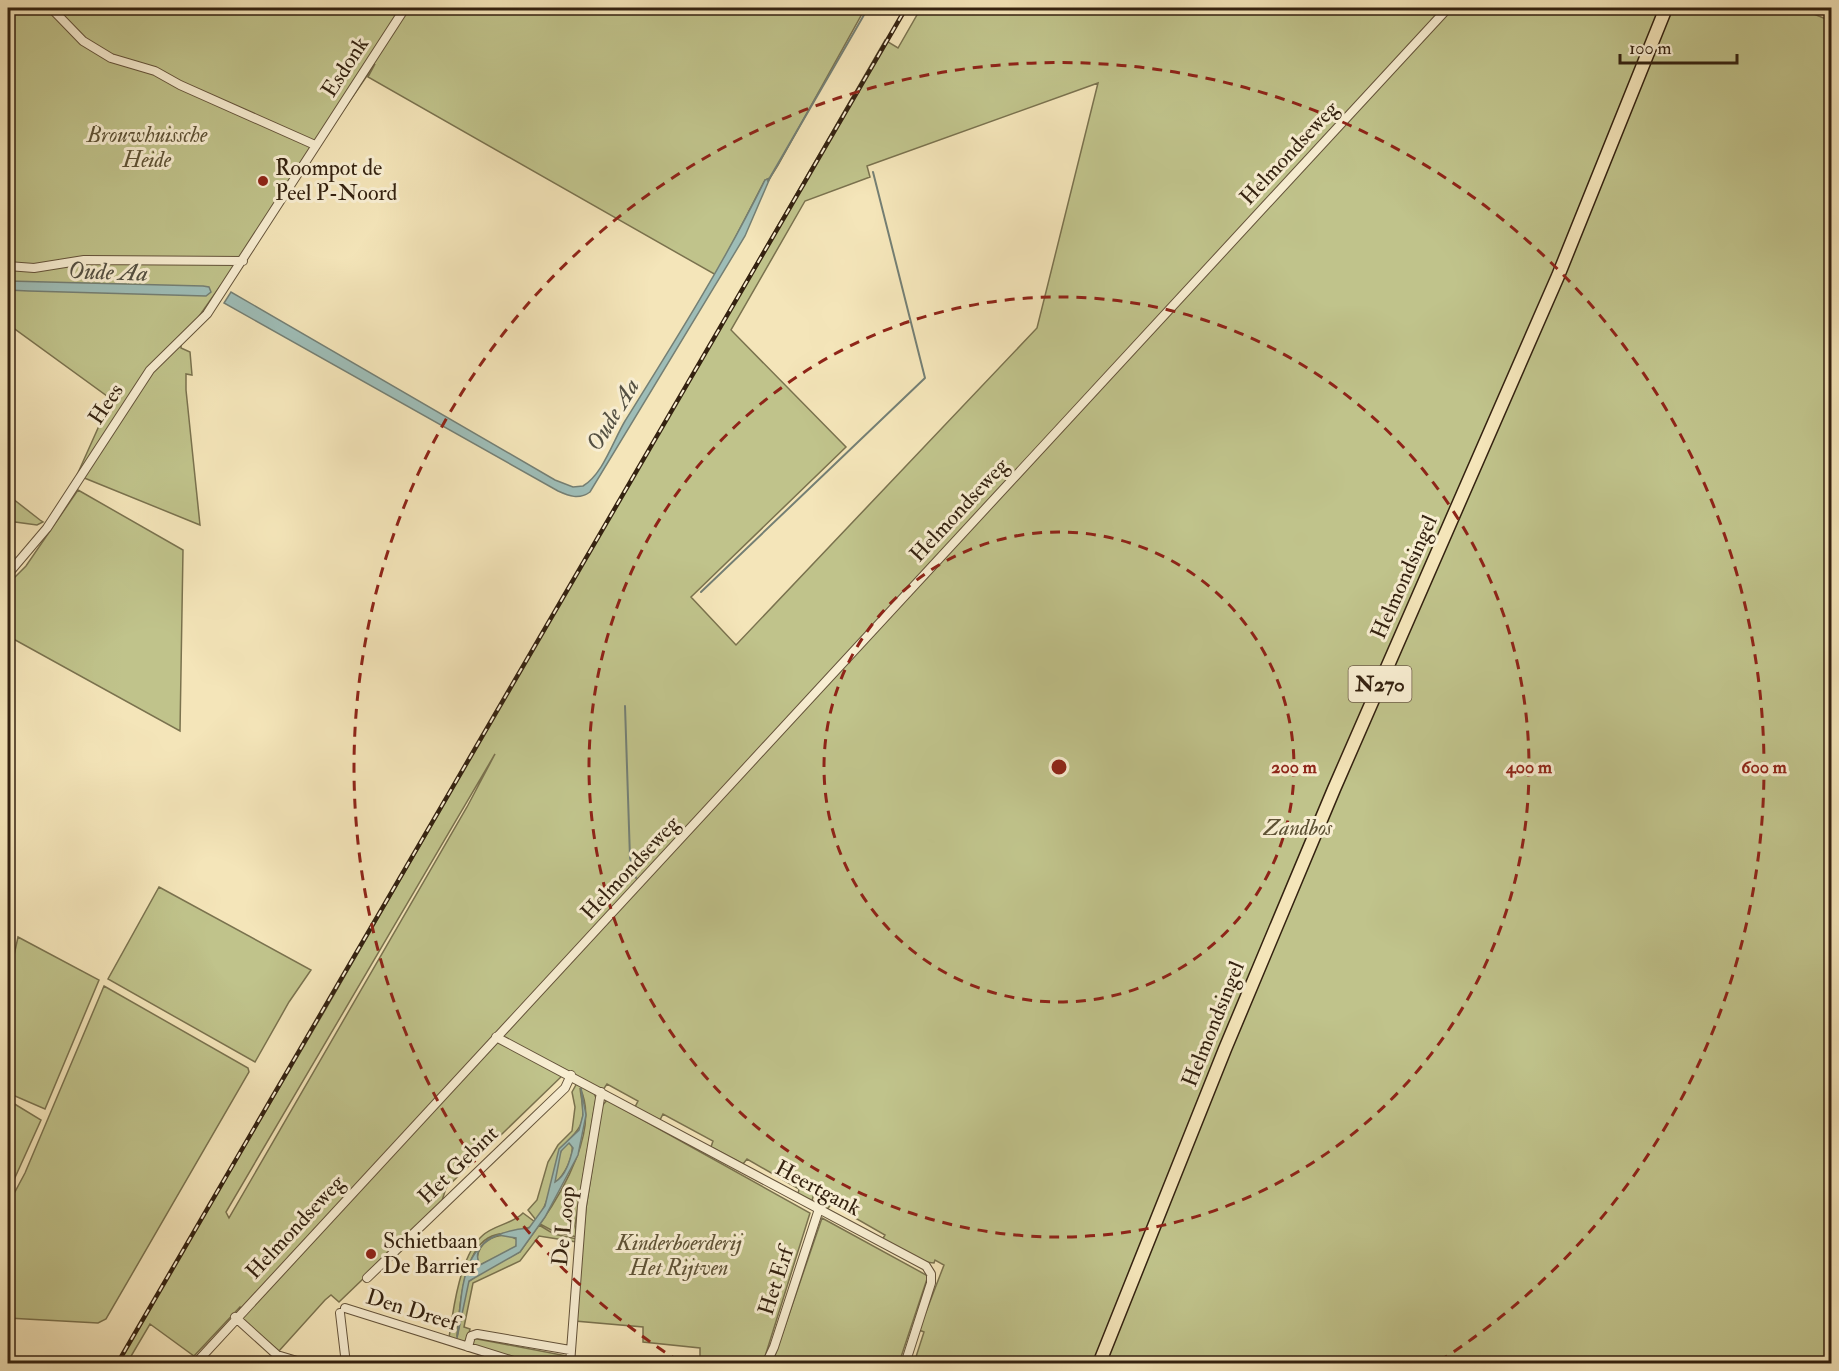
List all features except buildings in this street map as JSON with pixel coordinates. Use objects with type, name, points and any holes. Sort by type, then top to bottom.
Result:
[{"type":"main road","name":"Helmondsingel","points":[[1099,1364],[1225,1049],[1330,800],[1558,276],[1666,8]]},
{"type":"street","points":[[51,8],[67,21],[83,41],[111,58],[155,71],[180,85],[315,145]]},
{"type":"street","name":"Esdonk","points":[[315,145],[405,8]]},
{"type":"street","name":"Helmondseweg","points":[[195,1364],[235,1317],[606,921],[1448,8]]},
{"type":"street","name":"Hees","points":[[8,574],[47,528],[150,370],[207,314],[315,145]]},
{"type":"street","points":[[8,266],[34,268],[84,260],[243,261]]},
{"type":"street","points":[[496,1037],[601,1092]]},
{"type":"street","name":"Het Gebint","points":[[367,1278],[565,1088],[571,1075]]},
{"type":"street","name":"Heertgank","points":[[601,1092],[926,1266],[931,1274],[932,1282],[905,1364]]},
{"type":"street","name":"De Loop","points":[[570,1364],[582,1206],[601,1092]]},
{"type":"street","name":"Het Erf","points":[[766,1364],[774,1347],[819,1209]]},
{"type":"street","name":"Den Dreef","points":[[346,1364],[342,1311],[523,1364]]},
{"type":"street","points":[[235,1317],[277,1355],[307,1364]]},
{"type":"street","name":"Den Dreef","points":[[468,1347],[471,1336],[477,1334],[570,1350]]},
{"type":"green space","name":"Brouwhuissche Heide","points":[[8,8],[856,8],[863,12],[778,165],[770,178],[765,180],[716,275],[368,77],[375,64],[223,286],[221,285],[181,342],[181,348],[190,352],[192,375],[186,374],[186,390],[200,525],[77,475],[111,399],[8,324]]},
{"type":"green space","name":"Zandbos","points":[[921,8],[1799,8],[1831,21],[1831,1363],[914,1363],[924,1332],[919,1330],[944,1265],[935,1260],[934,1263],[925,1262],[882,1240],[885,1235],[831,1204],[827,1210],[823,1207],[820,1196],[814,1193],[812,1201],[798,1194],[799,1189],[747,1159],[743,1164],[711,1147],[713,1141],[663,1114],[660,1120],[635,1107],[638,1101],[607,1084],[603,1090],[553,1063],[549,1068],[562,1076],[446,1188],[441,1204],[339,1302],[331,1295],[325,1300],[279,1351],[242,1319],[245,1315],[240,1307],[194,1356],[150,1324],[127,1363],[117,1364],[324,1012],[885,40],[898,48]],"holes":[[[1098,83],[1037,328],[736,645],[691,597],[846,447],[731,330],[805,201],[870,177],[867,166]],[[495,754],[467,807],[229,1218],[226,1212]]]},
{"type":"green space","points":[[78,490],[183,550],[180,731],[8,636],[8,584],[26,566]]},
{"type":"green space","points":[[8,495],[43,522],[37,525],[8,521]]},
{"type":"green space","points":[[159,887],[311,970],[289,1002],[255,1062],[108,979]]},
{"type":"green space","points":[[18,937],[99,980],[45,1109],[8,1093],[8,983]]},
{"type":"green space","points":[[104,986],[248,1068],[249,1072],[106,1319],[98,1323],[8,1318],[8,1205],[25,1173]]},
{"type":"green space","points":[[577,1083],[594,1093],[596,1098],[575,1225],[577,1237],[555,1232],[540,1224],[568,1177],[582,1140],[585,1104],[580,1088],[583,1113],[580,1126],[561,1150],[548,1196],[536,1220],[528,1210],[537,1200],[548,1162],[558,1145],[572,1131],[575,1107],[572,1092]]},
{"type":"green space","points":[[8,1100],[41,1120],[8,1193]]},
{"type":"green space","name":"Kinderboerderij Het Rijtven","points":[[607,1100],[810,1213],[763,1363],[700,1363],[700,1348],[643,1342],[643,1327],[575,1321],[586,1208],[602,1106]]},
{"type":"green space","points":[[567,1143],[572,1144],[570,1160],[555,1183],[557,1162]]},
{"type":"green space","points":[[523,1213],[535,1222],[533,1225],[492,1236],[482,1242],[475,1253],[464,1281],[457,1337],[467,1283],[483,1271],[520,1252],[539,1225],[554,1234],[577,1239],[577,1242],[539,1236],[520,1261],[473,1283],[464,1327],[470,1329],[467,1342],[449,1338],[459,1284],[474,1245],[487,1232],[514,1220]]},
{"type":"green space","points":[[822,1218],[928,1276],[899,1363],[772,1364]]},
{"type":"green space","points":[[508,1235],[518,1240],[515,1248],[480,1265],[477,1258],[484,1243],[497,1236]]},
{"type":"green space","points":[[472,1338],[567,1356],[566,1363],[528,1363],[471,1345]]},
{"type":"water","points":[[770,178],[745,236],[590,492],[578,497],[558,491],[224,303],[231,292],[555,480],[573,487],[583,486],[590,481],[602,465],[625,421],[715,273],[765,180]]},
{"type":"water","points":[[8,281],[203,286],[209,287],[211,292],[206,296],[8,290]]},
{"type":"water","points":[[581,1088],[586,1115],[578,1155],[545,1217],[520,1252],[469,1281],[457,1338],[461,1297],[469,1264],[481,1247],[478,1255],[480,1265],[516,1246],[516,1238],[499,1235],[529,1228],[545,1206],[559,1149],[579,1130],[583,1115]],"holes":[[[569,1143],[573,1148],[569,1162],[565,1172],[555,1182],[561,1151]]]},
{"type":"waterway","name":"Oude Aa","points":[[768,181],[868,8]]},
{"type":"waterway","points":[[701,592],[925,378],[873,172]]},
{"type":"waterway","points":[[625,706],[630,858],[636,878]]},
{"type":"railway","points":[[117,1364],[906,8]]},
{"type":"place","name":"Roompot de Peel P-Noord","points":[[263,181]]},
{"type":"place","name":"Schietbaan De Barrier","points":[[371,1254]]}]
